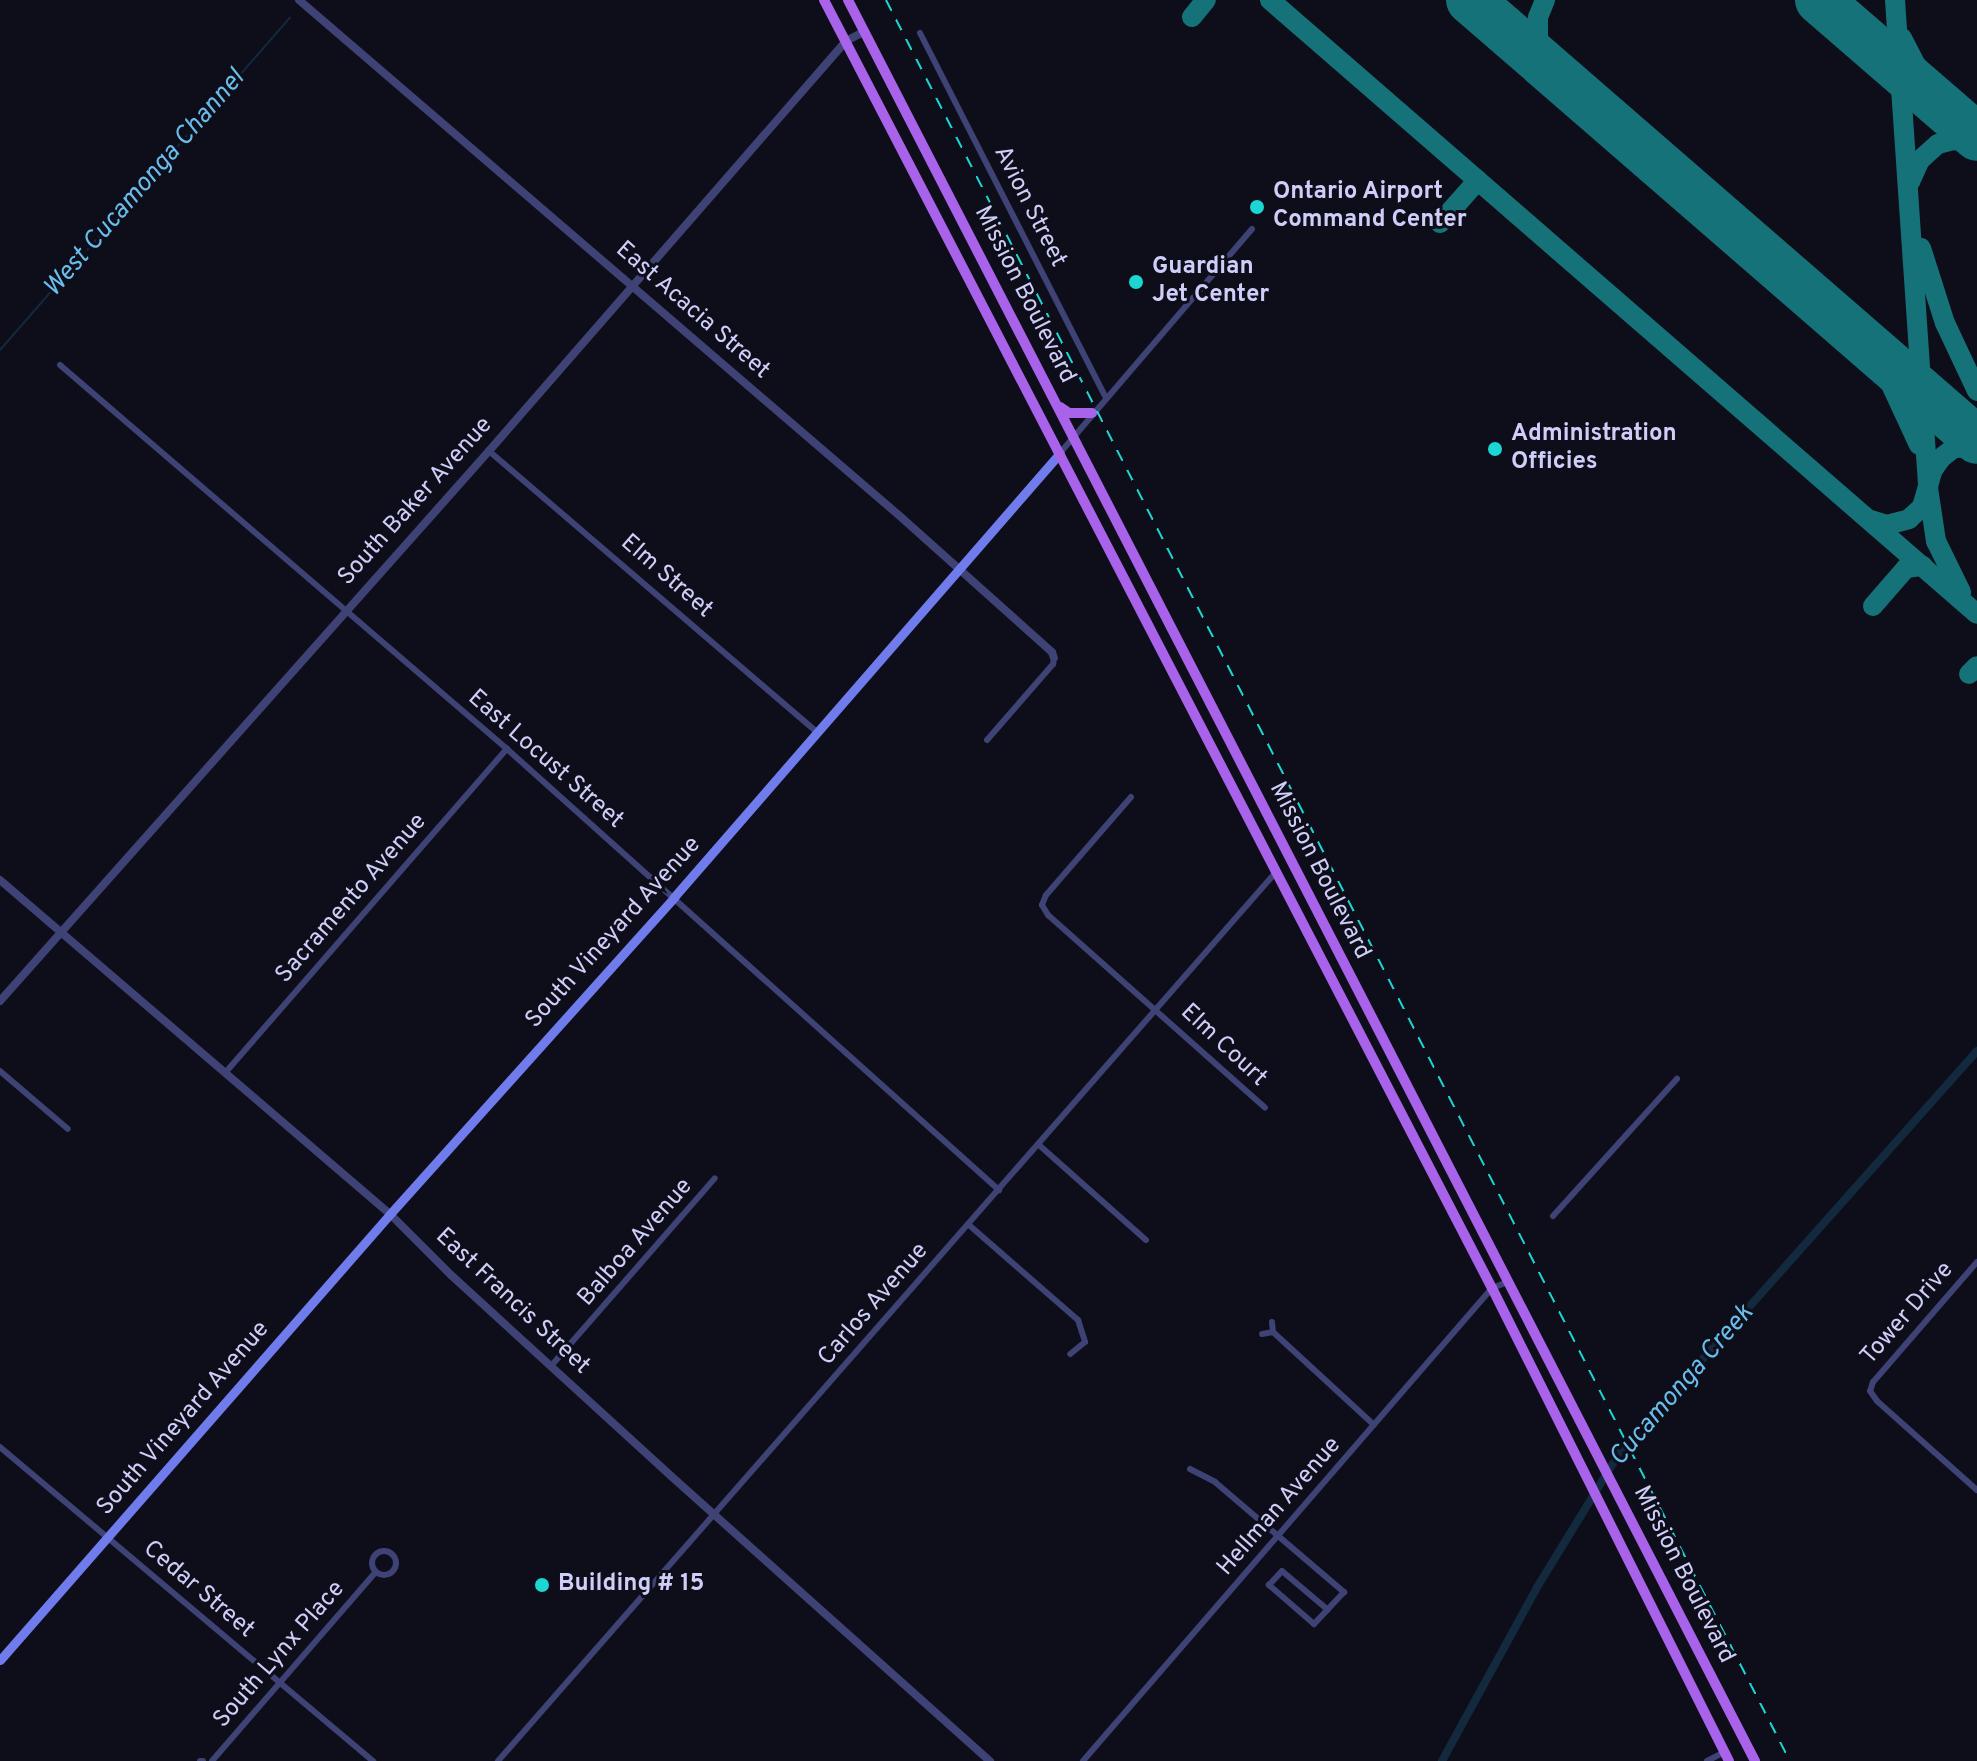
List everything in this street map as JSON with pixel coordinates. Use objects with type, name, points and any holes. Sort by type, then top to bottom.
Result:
[{"type":"main road","name":"Mission Boulevard","points":[[824,0],[1492,1288],[1727,1756]]},
{"type":"main road","name":"Mission Boulevard","points":[[848,0],[1755,1761]]},
{"type":"main road","points":[[1057,404],[1067,413],[1092,413]]},
{"type":"main road","name":"South Vineyard Avenue","points":[[0,1660],[390,1214],[674,897],[1060,453]]},
{"type":"street","name":"East Acacia Street","points":[[299,0],[961,570],[1052,652],[1054,658]]},
{"type":"street","name":"South Baker Avenue","points":[[0,1001],[489,451],[630,285],[846,41],[864,32]]},
{"type":"street","name":"Avion Street","points":[[920,33],[1105,396]]},
{"type":"street","name":"South Vineyard Avenue","points":[[1060,453],[1105,396],[1252,229]]},
{"type":"street","name":"East Locust Street","points":[[60,365],[507,749],[999,1190]]},
{"type":"street","name":"Elm Street","points":[[489,451],[818,732]]},
{"type":"street","points":[[987,740],[1053,664],[1054,658]]},
{"type":"street","name":"Sacramento Avenue","points":[[225,1073],[507,749]]},
{"type":"street","points":[[1131,797],[1046,895],[1042,905],[1048,915],[1157,1009]]},
{"type":"street","name":"Carlos Avenue","points":[[498,1761],[1276,872]]},
{"type":"street","name":"East Francis Street","points":[[0,880],[390,1214],[713,1514],[990,1761]]},
{"type":"street","name":"Elm Court","points":[[1157,1009],[1265,1108]]},
{"type":"street","points":[[0,1071],[68,1129]]},
{"type":"street","points":[[1553,1216],[1677,1079]]},
{"type":"street","points":[[1039,1145],[1146,1240]]},
{"type":"street","name":"Balboa Avenue","points":[[551,1366],[715,1178]]},
{"type":"street","points":[[969,1225],[1078,1320],[1085,1342],[1070,1354]]},
{"type":"street","name":"Tower Drive","points":[[1977,1262],[1873,1382],[1870,1391],[1877,1401],[1977,1490]]},
{"type":"street","name":"Hellman Avenue","points":[[1083,1761],[1492,1288],[1508,1282]]},
{"type":"street","points":[[1272,1322],[1273,1332],[1374,1425]]},
{"type":"street","points":[[1262,1334],[1273,1332]]},
{"type":"street","name":"Cedar Street","points":[[0,1447],[373,1761]]},
{"type":"street","points":[[1190,1469],[1215,1482],[1344,1592],[1328,1610],[1314,1624],[1269,1585],[1282,1571],[1328,1610]]},
{"type":"street","name":"South Lynx Place","points":[[383,1551],[392,1554],[396,1563],[393,1571],[384,1575],[376,1572],[372,1563],[375,1555],[383,1551]]},
{"type":"street","name":"South Lynx Place","points":[[212,1761],[376,1572]]},
{"type":"street","points":[[1707,1761],[1727,1756]]},
{"type":"waterway","name":"West Cucamonga Channel","points":[[0,350],[290,18]]},
{"type":"waterway","name":"Cucamonga Creek","points":[[1442,1761],[1536,1589],[1620,1452],[1977,1051]]},
{"type":"taxiway","points":[[1192,17],[1206,0]]},
{"type":"taxiway","points":[[1270,0],[1977,614]]},
{"type":"taxiway","points":[[1460,0],[1492,19]]},
{"type":"taxiway","points":[[1545,0],[1538,17],[1538,37],[1544,57],[1555,74]]},
{"type":"taxiway","points":[[1895,0],[1928,488],[1936,541],[1961,592]]},
{"type":"taxiway","points":[[1902,38],[1921,75],[1969,130]]},
{"type":"taxiway","points":[[1874,48],[1898,84]]},
{"type":"taxiway","points":[[1910,182],[1920,160],[1938,144],[1954,140],[1977,143]]},
{"type":"taxiway","points":[[1440,223],[1478,180]]},
{"type":"taxiway","points":[[1921,248],[1945,323],[1977,391]]},
{"type":"taxiway","points":[[1844,325],[1887,376],[1919,445]]},
{"type":"taxiway","points":[[1871,520],[1887,525],[1909,519],[1922,507],[1932,471],[1941,458],[1954,448],[1977,447]]},
{"type":"taxiway","points":[[1873,606],[1906,568],[1923,566]]},
{"type":"taxiway","points":[[1969,674],[1977,666]]},
{"type":"runway","points":[[1470,0],[1977,440]]},
{"type":"runway","points":[[1819,0],[1977,137]]},
{"type":"railway","points":[[886,0],[1790,1761]]},
{"type":"place","name":"Ontario Airport Command Center","points":[[1257,207]]},
{"type":"place","name":"Guardian Jet Center","points":[[1136,282]]},
{"type":"place","name":"Administration Officies","points":[[1495,449]]},
{"type":"place","name":"Building # 15","points":[[542,1585]]}]
